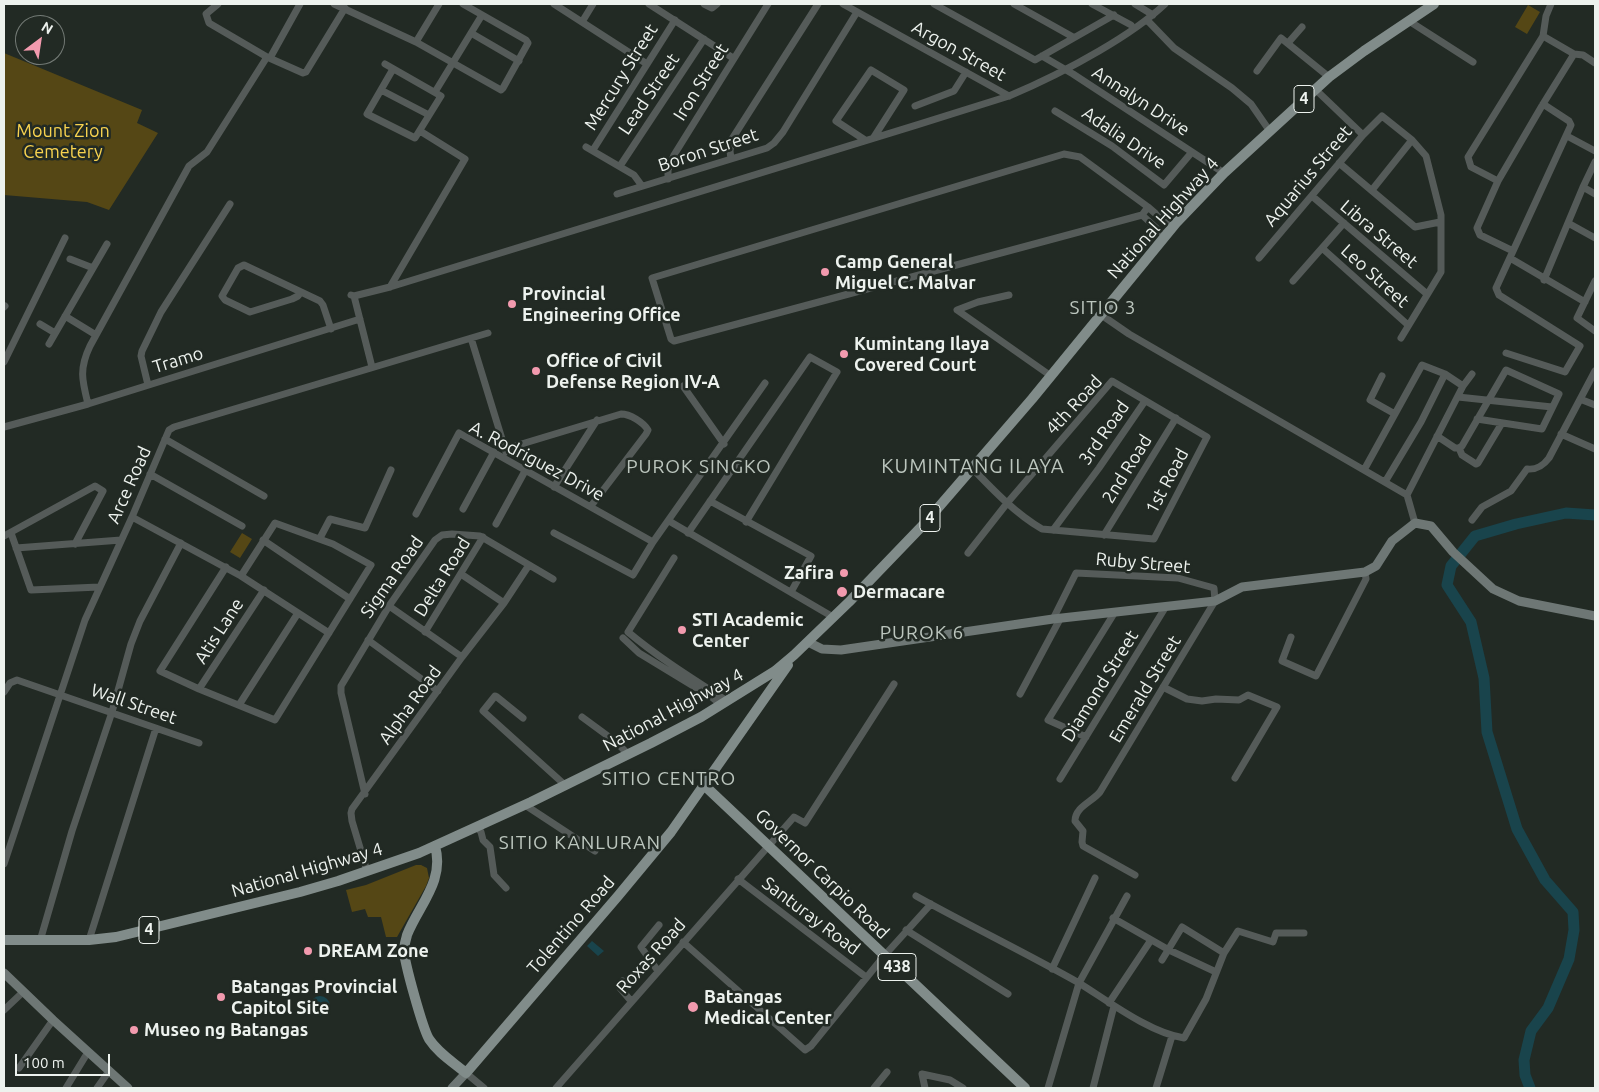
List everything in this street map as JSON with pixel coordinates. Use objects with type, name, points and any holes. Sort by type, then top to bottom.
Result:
[{"type":"main road","name":"National Highway 4","points":[[4,940],[89,940],[116,937],[300,892],[367,871],[435,846],[525,805],[701,716],[760,681],[794,655],[889,562],[1032,399],[1165,236],[1224,173],[1329,77],[1434,4]]},
{"type":"main road","name":"Tolentino Road","points":[[466,1072],[671,832],[705,786],[794,655]]},
{"type":"main road","points":[[760,681],[770,691]]},
{"type":"main road","name":"Governor Carpio Road","points":[[705,786],[1026,1088]]},
{"type":"main road","points":[[435,846],[438,860],[435,880],[410,928],[404,951],[429,1038],[437,1049],[466,1072]]},
{"type":"street","points":[[218,4],[206,14],[209,23],[269,57],[304,73],[345,8]]},
{"type":"street","points":[[88,404],[82,372],[86,355],[96,335],[189,166],[207,152],[269,57],[300,4]]},
{"type":"street","points":[[334,4],[416,42],[501,90],[504,88],[528,43],[526,40],[463,4]]},
{"type":"street","points":[[416,42],[438,4]]},
{"type":"street","points":[[554,4],[648,64]]},
{"type":"street","points":[[582,22],[594,4]]},
{"type":"street","points":[[650,4],[733,58]]},
{"type":"street","points":[[704,4],[712,8],[716,4]]},
{"type":"street","name":"Iron Street","points":[[668,179],[668,170],[674,155],[768,4]]},
{"type":"street","points":[[731,159],[732,139],[818,4]]},
{"type":"street","name":"Argon Street","points":[[843,4],[1009,96]]},
{"type":"street","name":"Annalyn Drive","points":[[934,4],[1038,58],[1066,70],[1224,173]]},
{"type":"street","points":[[1014,4],[1073,37]]},
{"type":"street","points":[[1092,4],[1131,25]]},
{"type":"street","points":[[1135,4],[1150,17],[1174,48],[1232,88],[1251,104],[1270,130]]},
{"type":"street","points":[[372,367],[352,295],[390,287],[1009,96],[1066,70],[1135,29],[1165,4]]},
{"type":"street","points":[[1498,181],[1471,167],[1468,157],[1543,36],[1546,16],[1551,4]]},
{"type":"street","name":"Boron Street","points":[[617,194],[760,152],[767,148],[779,138],[857,12]]},
{"type":"street","points":[[436,92],[482,15]]},
{"type":"street","points":[[1038,58],[1114,15]]},
{"type":"street","name":"Mercury Street","points":[[620,166],[590,148],[648,64],[675,20]]},
{"type":"street","points":[[1409,21],[1473,62]]},
{"type":"street","points":[[1288,43],[1302,27]]},
{"type":"street","points":[[471,33],[519,61]]},
{"type":"street","points":[[1543,36],[1574,54],[1583,55],[1595,62]]},
{"type":"street","points":[[1257,71],[1281,38],[1329,77]]},
{"type":"street","name":"Lead Street","points":[[620,166],[704,39]]},
{"type":"street","points":[[1513,251],[1480,235],[1477,228],[1498,181],[1574,54]]},
{"type":"street","points":[[385,64],[441,96],[415,138],[368,114],[393,69]]},
{"type":"street","points":[[865,140],[836,121],[871,70],[904,90],[874,137]]},
{"type":"street","points":[[915,106],[954,91],[966,72]]},
{"type":"street","points":[[1315,89],[1362,135]]},
{"type":"street","points":[[381,90],[429,115]]},
{"type":"street","points":[[1506,354],[1565,372],[1580,346],[1499,295],[1496,288],[1571,125],[1569,121],[1543,104]]},
{"type":"street","name":"Adalia Drive","points":[[1055,110],[1112,146],[1164,184],[1192,152]]},
{"type":"street","name":"Aquarius Street","points":[[1259,258],[1362,135],[1382,116],[1412,140]]},
{"type":"street","points":[[390,287],[464,159],[420,131]]},
{"type":"street","points":[[1567,136],[1595,151]]},
{"type":"street","points":[[1372,190],[1412,140],[1426,156],[1441,215],[1441,272],[1401,338]]},
{"type":"street","points":[[1148,208],[1142,215],[1006,250],[674,341],[671,339],[652,278],[1064,154],[1080,157],[1148,208],[1172,228]]},
{"type":"street","points":[[1544,280],[1595,162]]},
{"type":"street","points":[[1339,163],[1415,227],[1440,222]]},
{"type":"street","points":[[620,166],[637,178],[642,186]]},
{"type":"street","points":[[1583,187],[1595,194]]},
{"type":"street","name":"Libra Street","points":[[1312,196],[1427,294]]},
{"type":"street","points":[[148,385],[140,356],[142,350],[161,312],[230,204]]},
{"type":"street","points":[[1142,215],[1165,236]]},
{"type":"street","points":[[1293,281],[1344,223]]},
{"type":"street","points":[[1568,223],[1595,238]]},
{"type":"street","points":[[4,362],[66,238]]},
{"type":"street","points":[[49,344],[107,244]]},
{"type":"street","name":"Leo Street","points":[[1322,248],[1408,325]]},
{"type":"street","points":[[1510,258],[1544,280],[1585,302]]},
{"type":"street","points":[[70,259],[93,268]]},
{"type":"street","points":[[301,292],[292,299],[250,312],[225,300],[222,296],[238,268],[242,265],[316,298],[322,304],[331,329]]},
{"type":"street","points":[[1595,281],[1577,318],[1595,330]]},
{"type":"street","points":[[1009,295],[978,302],[957,310],[1051,376]]},
{"type":"street","points":[[1100,314],[1129,334],[1407,495]]},
{"type":"street","points":[[65,316],[96,335]]},
{"type":"street","name":"Tramo","points":[[4,427],[88,404],[360,319]]},
{"type":"street","points":[[40,324],[55,333]]},
{"type":"street","name":"Arce Road","points":[[4,864],[85,620],[132,518],[169,430],[488,333]]},
{"type":"street","points":[[471,338],[509,461]]},
{"type":"street","points":[[688,533],[810,357],[837,372],[746,522]]},
{"type":"street","points":[[1364,470],[1422,365],[1445,374],[1464,386]]},
{"type":"street","points":[[1459,448],[1506,370],[1559,394],[1542,429],[1477,419]]},
{"type":"street","points":[[1472,520],[1482,507],[1511,491],[1527,469],[1534,470],[1543,465],[1549,458],[1595,370]]},
{"type":"street","points":[[1384,482],[1421,422],[1445,374]]},
{"type":"street","points":[[1415,523],[1407,495],[1472,374]]},
{"type":"street","points":[[1382,376],[1370,400],[1395,414]]},
{"type":"street","name":"4th Road","points":[[968,553],[1008,502],[1112,381],[1207,437]]},
{"type":"street","points":[[554,533],[633,575],[653,542],[724,444],[765,383]]},
{"type":"street","points":[[683,386],[724,444]]},
{"type":"street","points":[[1458,397],[1552,407]]},
{"type":"street","points":[[1580,399],[1595,405]]},
{"type":"street","name":"3rd Road","points":[[1052,530],[1099,468],[1145,401]]},
{"type":"street","points":[[506,449],[621,414],[625,414],[645,425],[648,430],[646,434],[591,506]]},
{"type":"street","name":"2nd Road","points":[[1104,535],[1176,418]]},
{"type":"street","points":[[554,486],[597,420]]},
{"type":"street","points":[[1459,448],[1462,455],[1476,464],[1478,463],[1502,423]]},
{"type":"street","name":"A. Rodriguez Drive","points":[[416,514],[459,433],[653,542]]},
{"type":"street","points":[[1561,434],[1595,449]]},
{"type":"street","points":[[1437,436],[1455,448],[1459,448]]},
{"type":"street","name":"1st Road","points":[[1104,535],[1154,539],[1207,437]]},
{"type":"street","points":[[166,439],[264,496]]},
{"type":"street","points":[[463,510],[494,452]]},
{"type":"street","points":[[972,468],[1030,522],[1042,529],[1104,535]]},
{"type":"street","points":[[320,538],[330,519],[365,528],[391,470]]},
{"type":"street","points":[[496,524],[525,471]]},
{"type":"street","points":[[150,474],[242,526]]},
{"type":"street","points":[[75,544],[103,491],[96,486],[7,534],[16,548],[31,590],[99,587]]},
{"type":"street","points":[[710,501],[811,556],[791,592]]},
{"type":"street","points":[[132,518],[241,576],[329,634]]},
{"type":"street","points":[[669,521],[833,617]]},
{"type":"street","points":[[224,566],[160,670],[199,689],[275,720],[371,565],[350,552],[320,538],[274,523],[241,576]]},
{"type":"street","points":[[808,642],[822,649],[842,650],[1056,619],[1215,602],[1242,587],[1364,572],[1376,566],[1392,541],[1415,523],[1431,526],[1469,568],[1493,588],[1519,601],[1595,616]]},
{"type":"street","name":"Sigma Road","points":[[368,640],[435,540],[442,535],[475,535],[484,537],[553,579]]},
{"type":"street","name":"Delta Road","points":[[425,632],[484,537]]},
{"type":"street","points":[[16,548],[121,540]]},
{"type":"street","points":[[263,540],[350,599]]},
{"type":"street","points":[[40,940],[72,831],[112,712],[131,644],[140,621],[181,543]]},
{"type":"street","points":[[674,558],[628,632],[724,703]]},
{"type":"street","name":"Alpha Road","points":[[367,871],[351,812],[462,657],[504,603],[529,565]]},
{"type":"street","points":[[1291,637],[1282,661],[1316,676],[1366,579],[1364,572]]},
{"type":"street","name":"Ruby Street","points":[[1056,619],[1076,573],[1178,578],[1214,588],[1215,602]]},
{"type":"street","points":[[461,574],[504,603]]},
{"type":"street","name":"Atis Lane","points":[[199,689],[264,590]]},
{"type":"street","name":"Emerald Street","points":[[1135,875],[1082,844],[1083,831],[1075,822],[1075,816],[1078,810],[1094,800],[1100,792],[1215,602]]},
{"type":"street","points":[[389,606],[462,657]]},
{"type":"street","name":"Diamond Street","points":[[1060,779],[1165,608]]},
{"type":"street","points":[[1086,737],[1048,720],[1115,612]]},
{"type":"street","points":[[239,704],[298,613]]},
{"type":"street","points":[[1020,694],[1056,619]]},
{"type":"street","points":[[623,638],[639,653],[724,703]]},
{"type":"street","points":[[365,794],[341,693],[341,686],[368,640],[438,691]]},
{"type":"street","name":"Wall Street","points":[[4,692],[10,684],[17,680],[199,743]]},
{"type":"street","name":"Roxas Road","points":[[556,1088],[794,817],[805,823],[894,684]]},
{"type":"street","points":[[1163,687],[1194,700],[1239,700],[1248,695],[1277,707],[1235,778]]},
{"type":"street","points":[[523,718],[495,696],[483,711],[565,785]]},
{"type":"street","points":[[582,717],[616,742],[628,754]]},
{"type":"street","points":[[89,940],[156,728]]},
{"type":"street","points":[[525,805],[595,851]]},
{"type":"street","points":[[478,827],[482,832],[482,840],[490,847],[494,875],[506,888]]},
{"type":"street","points":[[1052,969],[1096,878]]},
{"type":"street","name":"Santuray Road","points":[[738,879],[866,977]]},
{"type":"street","points":[[916,896],[1079,983],[1111,1004],[1172,1036],[1184,1038],[1206,999],[1224,953],[1238,931],[1273,942],[1276,933],[1304,933]]},
{"type":"street","points":[[1048,1088],[1079,983],[1113,918],[1127,896]]},
{"type":"street","points":[[684,942],[805,1050],[906,930],[931,904]]},
{"type":"street","points":[[1113,918],[1169,950],[1216,972]]},
{"type":"street","points":[[658,971],[641,947],[659,925]]},
{"type":"street","points":[[1162,960],[1182,927],[1224,953]]},
{"type":"street","points":[[906,930],[1008,994]]},
{"type":"street","points":[[1093,1088],[1111,1004],[1151,940]]},
{"type":"street","points":[[4,973],[128,1088]]},
{"type":"street","points":[[622,981],[620,988],[631,1001]]},
{"type":"street","points":[[4,1010],[23,992]]},
{"type":"street","points":[[19,1068],[53,1020]]},
{"type":"street","points":[[1156,1088],[1172,1036]]},
{"type":"street","points":[[66,1088],[88,1052]]},
{"type":"street","points":[[97,1088],[109,1070]]},
{"type":"street","points":[[466,1072],[484,1088]]},
{"type":"street","name":"Tolentino Road","points":[[452,1088],[466,1072]]},
{"type":"street","points":[[874,1088],[887,1072]]},
{"type":"street","points":[[926,1088],[922,1074],[950,1080],[963,1088]]},
{"type":"green space","points":[[1528,5],[1540,12],[1527,34],[1515,27]]},
{"type":"green space","name":"Mount Zion Cemetery","points":[[4,53],[15,58],[15,65],[33,65],[142,110],[137,123],[158,133],[109,210],[87,202],[4,195]]},
{"type":"green space","points":[[242,533],[252,539],[240,558],[230,552]]},
{"type":"green space","points":[[416,865],[427,868],[429,878],[397,937],[386,937],[381,917],[368,917],[365,909],[352,912],[346,890],[366,885]]},
{"type":"water","points":[[592,941],[604,951],[598,956],[587,946]]},
{"type":"water","points":[[320,996],[327,999],[330,1006],[327,1013],[320,1016],[313,1013],[310,1006],[313,999]]},
{"type":"waterway","points":[[1530,1088],[1525,1075],[1524,1060],[1531,1031],[1548,1008],[1569,959],[1574,930],[1573,912],[1545,880],[1517,829],[1487,732],[1484,678],[1471,622],[1447,585],[1451,566],[1475,536],[1516,524],[1566,513],[1595,515]]},
{"type":"place","name":"Camp General Miguel C. Malvar","points":[[825,272]]},
{"type":"place","name":"Provincial Engineering Office","points":[[512,304]]},
{"type":"place","name":"Kumintang Ilaya Covered Court","points":[[844,354]]},
{"type":"place","name":"Office of Civil Defense Region IV-A","points":[[536,371]]},
{"type":"place","name":"Zafira","points":[[844,573]]},
{"type":"place","name":"Dermacare","points":[[842,592]]},
{"type":"place","name":"STI Academic Center","points":[[682,630]]},
{"type":"place","name":"DREAM Zone","points":[[308,951]]},
{"type":"place","name":"Batangas Provincial Capitol Site","points":[[221,997]]},
{"type":"place","name":"Batangas Medical Center","points":[[693,1007]]},
{"type":"place","name":"Museo ng Batangas","points":[[134,1030]]},
{"type":"district","name":"SITIO 3","points":[[1103,308]]},
{"type":"district","name":"KUMINTANG ILAYA","points":[[973,466]]},
{"type":"district","name":"PUROK SINGKO","points":[[699,467]]},
{"type":"district","name":"PUROK 6","points":[[922,633]]},
{"type":"district","name":"SITIO CENTRO","points":[[669,779]]},
{"type":"district","name":"SITIO KANLURAN","points":[[580,843]]}]
